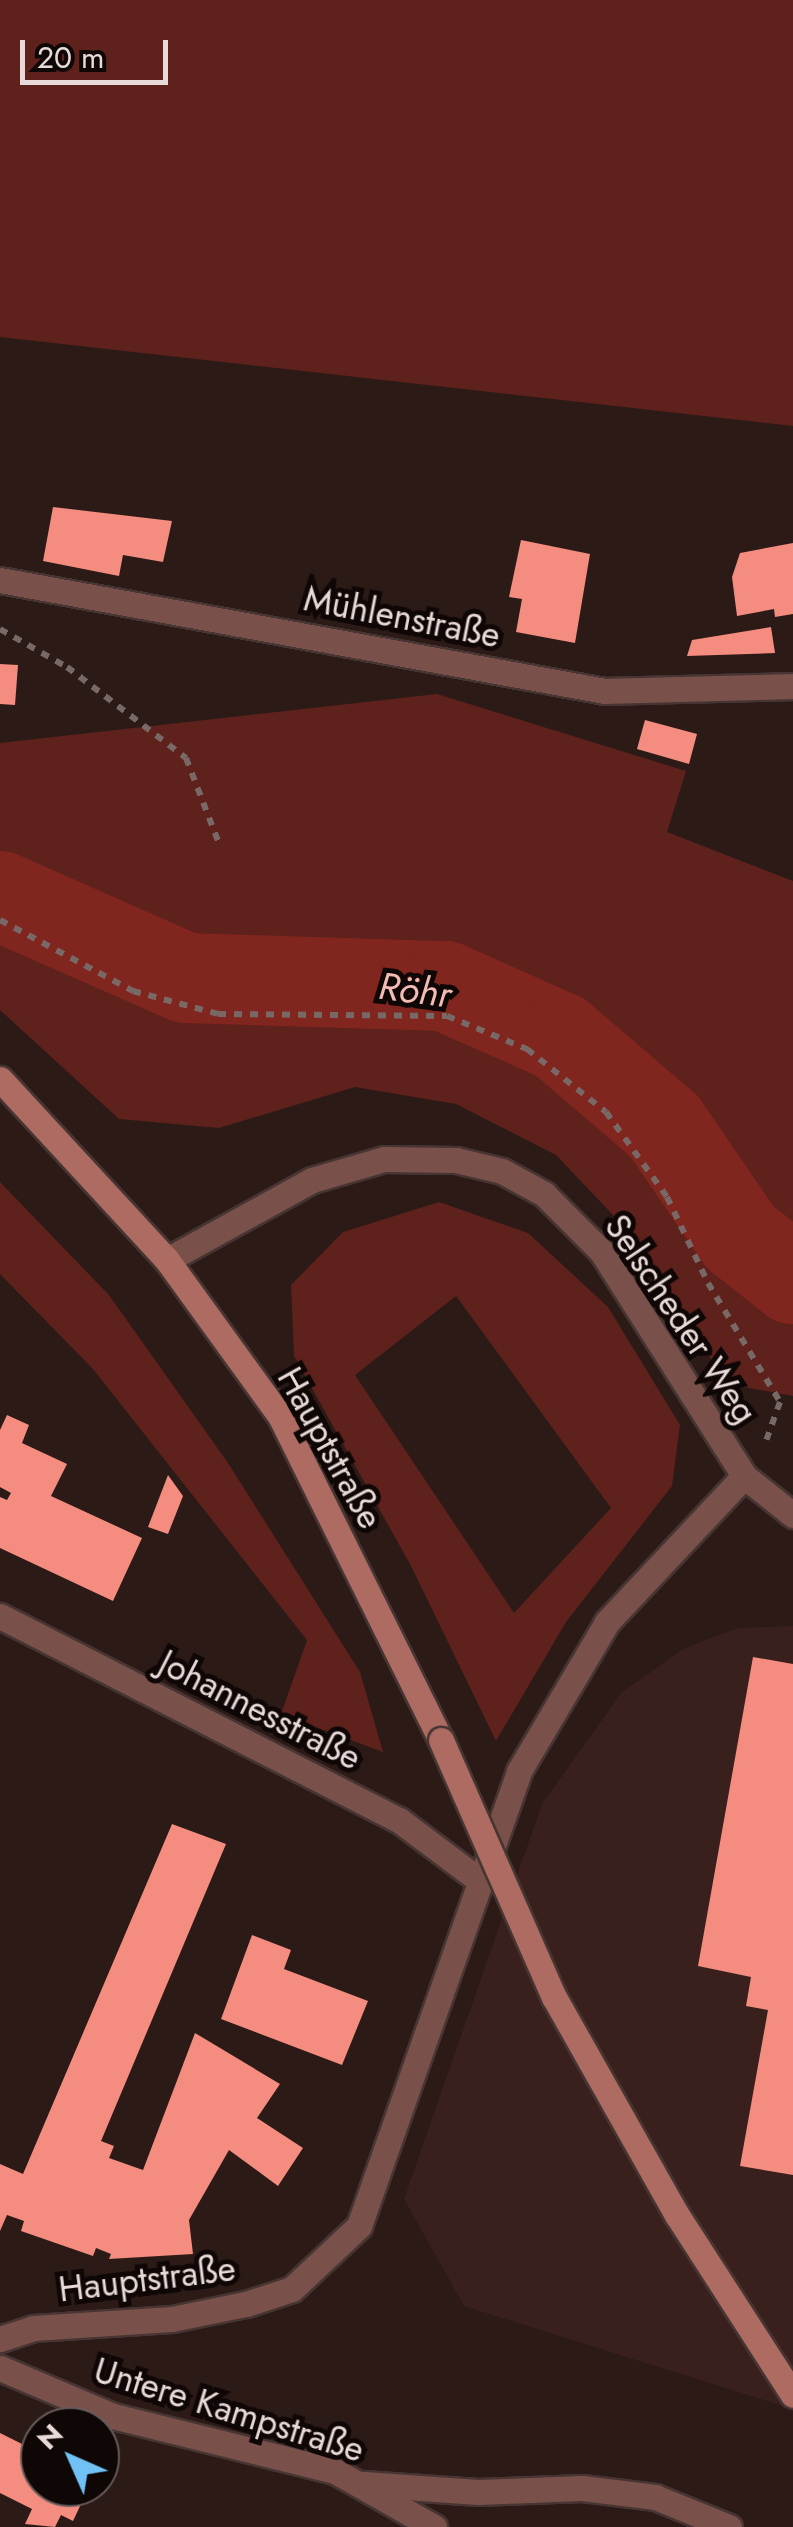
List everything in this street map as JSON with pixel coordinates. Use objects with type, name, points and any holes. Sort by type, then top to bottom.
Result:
[{"type":"main road","name":"Hauptstraße","points":[[0,1079],[167,1260],[280,1416],[441,1740],[554,1997],[677,2215],[793,2396]]},
{"type":"street","name":"Mühlenstraße","points":[[0,580],[605,691],[793,686]]},
{"type":"street","name":"Selscheder Weg","points":[[167,1260],[312,1180],[384,1160],[456,1160],[502,1171],[544,1194],[602,1252],[744,1476],[793,1515]]},
{"type":"street","name":"Hauptstraße","points":[[0,2339],[32,2328],[172,2319],[246,2304],[292,2289],[331,2258],[360,2226],[519,1771],[563,1689],[607,1622],[744,1476]]},
{"type":"street","name":"Johannesstraße","points":[[0,1616],[399,1820],[479,1880]]},
{"type":"street","name":"Untere Kampstraße","points":[[0,2368],[113,2416],[301,2461],[364,2484],[434,2527]]},
{"type":"street","points":[[364,2484],[618,2492],[655,2497],[729,2527]]},
{"type":"path","points":[[0,628],[67,667],[186,758],[220,846]]},
{"type":"shaded area","points":[[0,0],[793,0],[793,426],[0,337]]},
{"type":"shaded area","points":[[437,694],[686,771],[667,832],[793,881],[793,1396],[727,1384],[632,1235],[556,1155],[456,1104],[355,1087],[219,1128],[119,1119],[0,1010],[0,743]]},
{"type":"shaded area","points":[[0,1182],[109,1295],[228,1463],[360,1672],[383,1752],[281,1714],[307,1640],[93,1369],[0,1274]]},
{"type":"shaded area","points":[[439,1202],[528,1233],[608,1307],[680,1425],[672,1486],[566,1622],[496,1741],[411,1566],[294,1356],[291,1285],[343,1232]],"holes":[[[456,1296],[611,1508],[514,1613],[355,1375]]]},
{"type":"shaded area","points":[[793,1626],[793,2409],[464,2306],[404,2199],[542,1804],[622,1692],[685,1648],[738,1628]]},
{"type":"building","points":[[53,507],[172,521],[163,562],[123,555],[119,576],[43,561]]},
{"type":"building","points":[[521,540],[590,554],[575,643],[516,632],[522,599],[509,597]]},
{"type":"building","points":[[793,543],[793,614],[775,617],[774,609],[737,616],[732,577],[740,553]]},
{"type":"building","points":[[771,627],[775,653],[687,656],[692,640]]},
{"type":"building","points":[[0,664],[18,665],[15,705],[0,704]]},
{"type":"building","points":[[645,720],[697,734],[689,764],[637,749]]},
{"type":"building","points":[[7,1415],[29,1425],[22,1443],[67,1464],[51,1496],[142,1538],[113,1601],[0,1548],[0,1497],[7,1500],[11,1493],[0,1487],[0,1430]]},
{"type":"building","points":[[168,1475],[183,1496],[168,1534],[148,1527]]},
{"type":"building","points":[[753,1657],[793,1664],[793,2175],[740,2166],[768,2010],[746,2006],[751,1977],[698,1966]]},
{"type":"building","points":[[172,1824],[226,1844],[101,2141],[114,2146],[109,2158],[143,2170],[195,2033],[280,2084],[257,2118],[303,2148],[278,2186],[229,2150],[189,2220],[193,2254],[109,2259],[111,2254],[96,2248],[93,2256],[21,2231],[24,2221],[7,2215],[0,2231],[0,2164],[23,2174]]},
{"type":"building","points":[[252,1935],[291,1950],[284,1969],[368,2001],[342,2065],[221,2019]]},
{"type":"building","points":[[0,2433],[20,2443],[20,2503],[0,2493]]},
{"type":"building","points":[[28,2507],[80,2507],[73,2521],[61,2515],[55,2527],[25,2524],[32,2509]]},
{"type":"waterway","name":"Röhr","points":[[0,896],[186,978],[445,986],[560,1037],[664,1126],[740,1237],[793,1279]]}]
